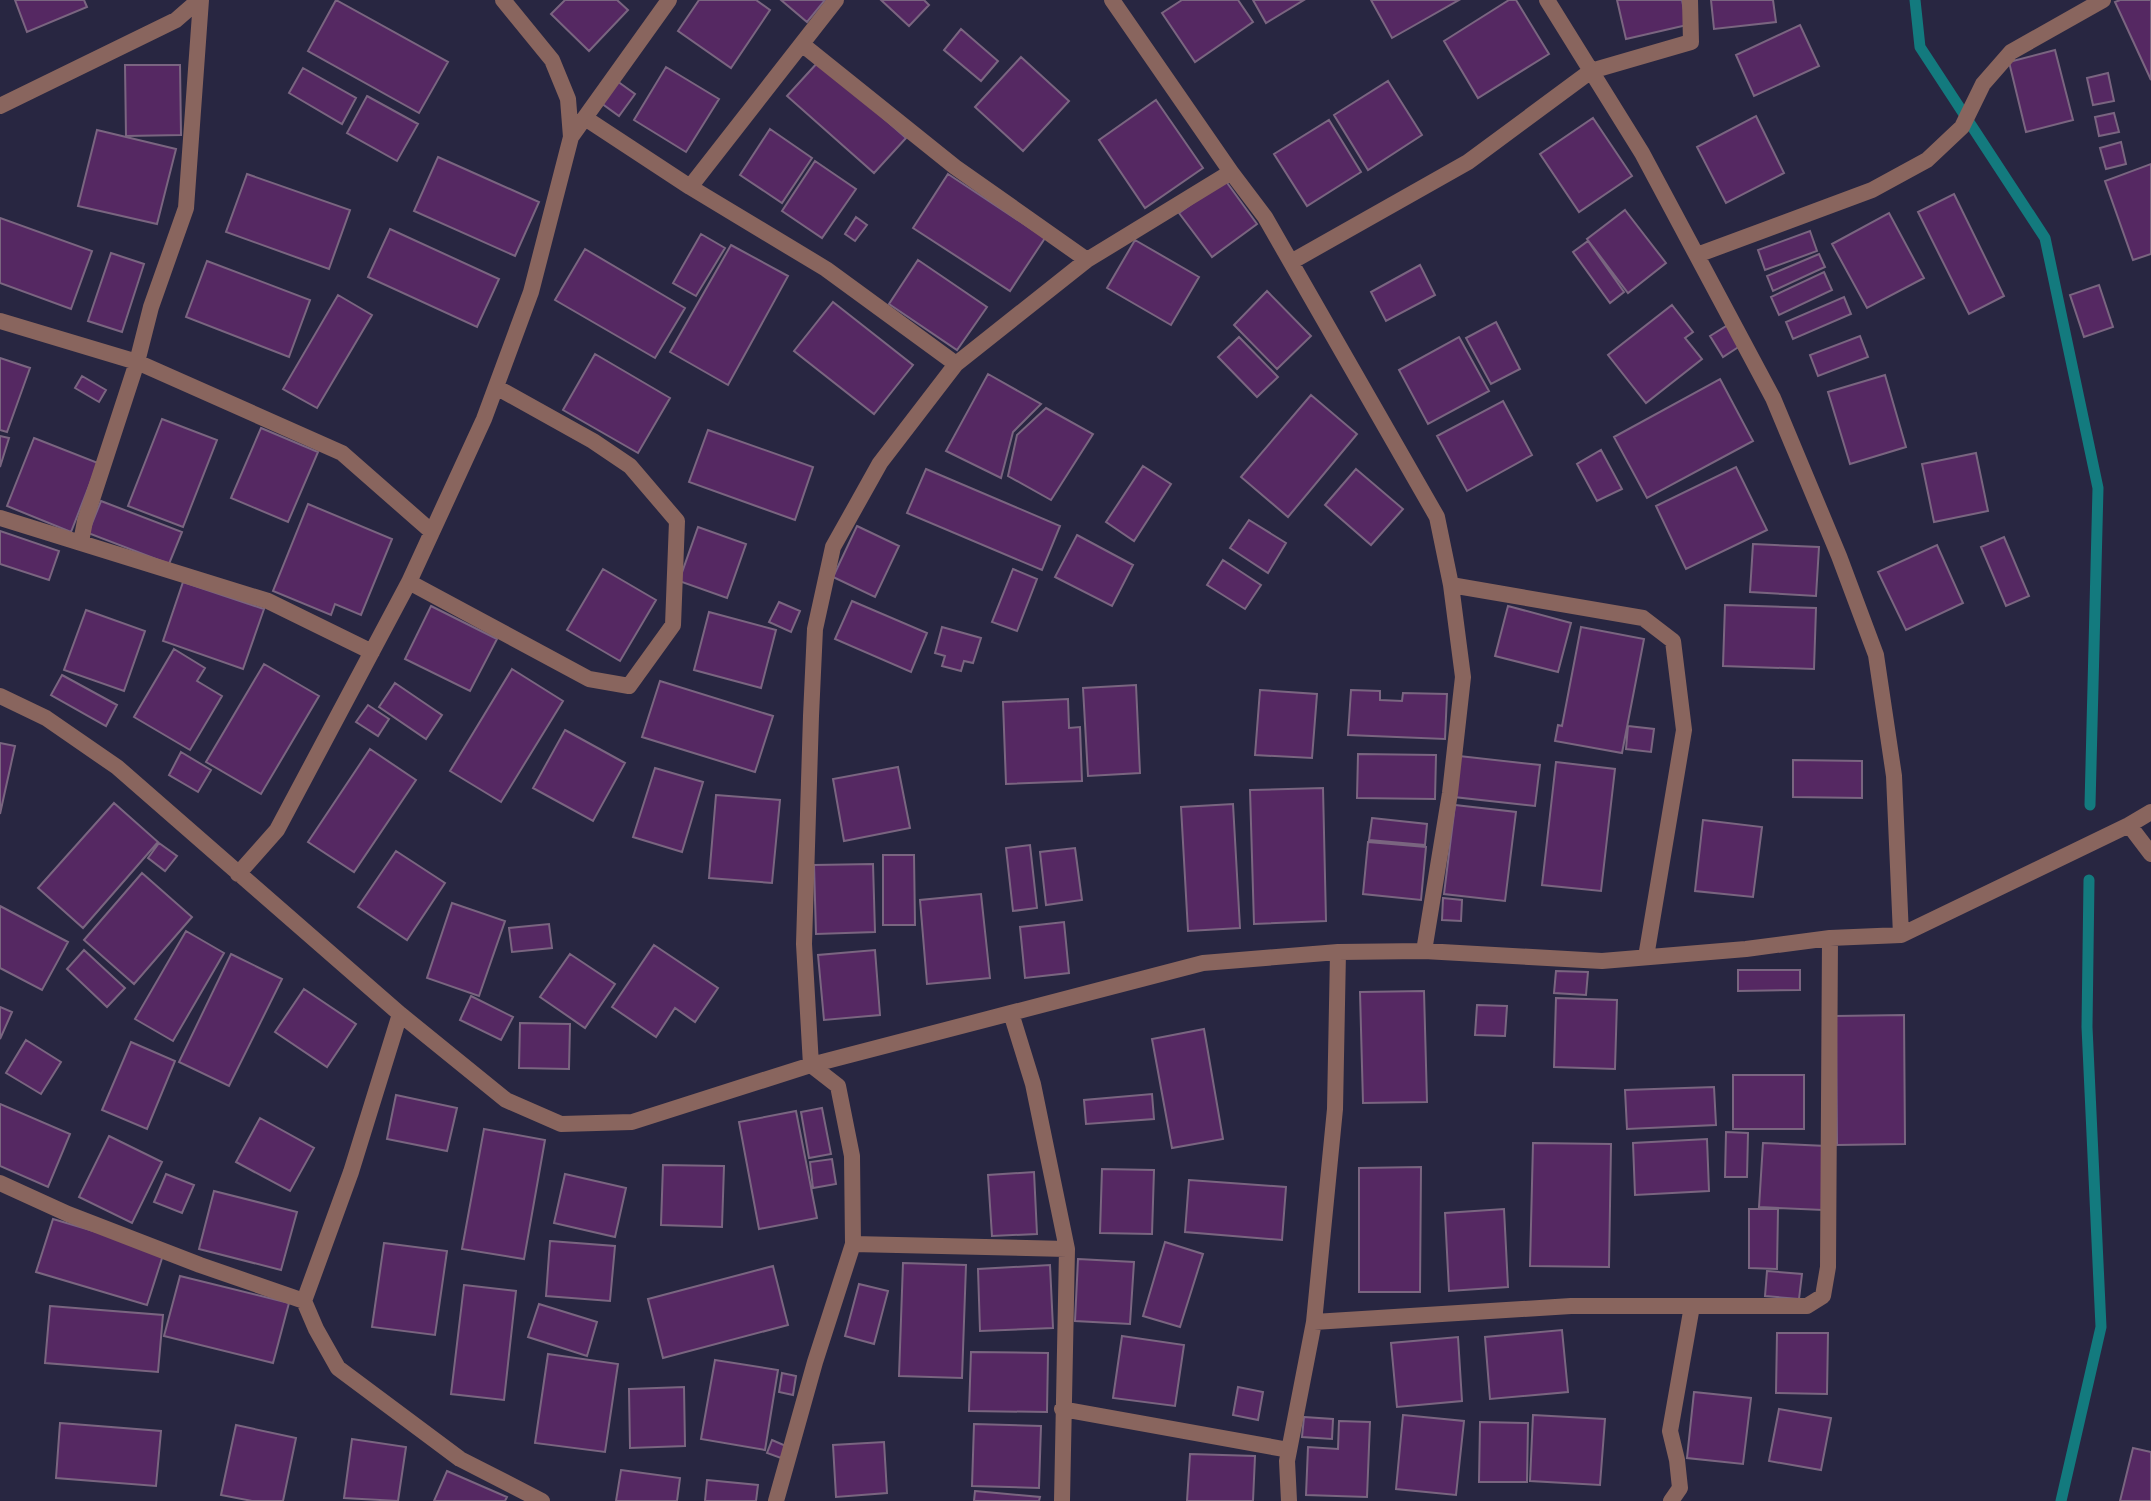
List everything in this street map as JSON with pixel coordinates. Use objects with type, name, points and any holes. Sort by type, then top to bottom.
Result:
[{"type":"street","points":[[0,106],[176,20],[200,0]]},
{"type":"street","points":[[81,542],[151,307],[186,208],[200,0]]},
{"type":"street","points":[[238,874],[277,830],[409,582],[496,387],[531,292],[571,137],[568,99],[552,60],[503,0]]},
{"type":"street","points":[[571,137],[669,0]]},
{"type":"street","points":[[690,187],[836,0]]},
{"type":"street","points":[[1112,0],[1265,217],[1437,517],[1451,585],[1463,677],[1450,793],[1424,951]]},
{"type":"street","points":[[1547,0],[1642,153],[1773,398],[1839,556],[1876,655],[1894,776],[1901,935]]},
{"type":"street","points":[[1291,262],[1468,162],[1591,71],[1691,42],[1690,0]]},
{"type":"street","points":[[1697,255],[1872,190],[1927,160],[1962,127],[1983,84],[2011,52],[2103,0]]},
{"type":"street","points":[[803,45],[955,167],[1087,260]]},
{"type":"street","points":[[585,118],[690,187],[826,269],[956,364]]},
{"type":"street","points":[[776,1501],[815,1362],[853,1244],[852,1156],[838,1086],[811,1065],[804,944],[815,629],[833,547],[880,463],[956,364],[1087,260],[1231,172]]},
{"type":"street","points":[[0,321],[137,362],[342,453],[432,532]]},
{"type":"street","points":[[409,582],[589,679],[629,686],[673,625],[677,521],[630,466],[593,441],[496,387]]},
{"type":"street","points":[[0,518],[268,601],[372,652]]},
{"type":"street","points":[[1451,585],[1643,618],[1673,641],[1684,730],[1646,957]]},
{"type":"street","points":[[0,696],[46,718],[117,767],[400,1014],[506,1100],[561,1124],[632,1122],[811,1065],[1203,963],[1338,952],[1424,951],[1602,961],[1746,949],[1830,938],[1901,935],[2151,812]]},
{"type":"street","points":[[2129,825],[2151,854]]},
{"type":"street","points":[[1314,1322],[1571,1306],[1807,1306],[1823,1296],[1828,1267],[1830,938]]},
{"type":"street","points":[[1289,1501],[1287,1461],[1314,1322],[1335,1109],[1338,952]]},
{"type":"street","points":[[1011,1013],[1033,1084],[1067,1249],[1062,1501]]},
{"type":"street","points":[[400,1014],[351,1172],[304,1301],[338,1368],[460,1459],[542,1501]]},
{"type":"street","points":[[0,1183],[94,1224],[304,1301]]},
{"type":"street","points":[[853,1244],[1067,1249]]},
{"type":"street","points":[[1671,1501],[1680,1488],[1670,1431],[1692,1306]]},
{"type":"street","points":[[1062,1409],[1289,1450]]},
{"type":"building","points":[[15,0],[84,0],[87,7],[27,32]]},
{"type":"building","points":[[336,0],[448,62],[419,113],[308,51]]},
{"type":"building","points":[[565,0],[617,0],[628,10],[589,51],[551,14]]},
{"type":"building","points":[[699,0],[756,0],[770,10],[731,68],[678,31]]},
{"type":"building","points":[[781,0],[825,0],[807,22]]},
{"type":"building","points":[[881,0],[924,0],[929,5],[909,26]]},
{"type":"building","points":[[1182,0],[1238,0],[1253,22],[1195,62],[1162,13]]},
{"type":"building","points":[[1253,0],[1304,0],[1266,23]]},
{"type":"building","points":[[1371,0],[1459,0],[1392,38]]},
{"type":"building","points":[[1509,0],[1516,0],[1549,54],[1478,98],[1444,41]]},
{"type":"building","points":[[1617,0],[1682,0],[1687,25],[1626,39]]},
{"type":"building","points":[[1711,0],[1773,0],[1776,22],[1714,29]]},
{"type":"building","points":[[2151,0],[2151,80],[2115,2]]},
{"type":"building","points":[[1800,25],[1819,66],[1754,96],[1736,55]]},
{"type":"building","points":[[961,29],[998,61],[981,81],[944,50]]},
{"type":"building","points":[[2055,50],[2073,120],[2026,132],[2009,62]]},
{"type":"building","points":[[1021,57],[1069,101],[1023,151],[975,107]]},
{"type":"building","points":[[819,61],[906,138],[874,173],[787,96]]},
{"type":"building","points":[[125,65],[180,65],[181,135],[126,136]]},
{"type":"building","points":[[666,67],[719,99],[686,152],[634,120]]},
{"type":"building","points":[[303,68],[356,98],[342,124],[289,93]]},
{"type":"building","points":[[2108,73],[2114,101],[2093,105],[2087,78]]},
{"type":"building","points":[[617,81],[635,94],[619,116],[601,103]]},
{"type":"building","points":[[1388,81],[1422,135],[1368,170],[1334,115]]},
{"type":"building","points":[[367,96],[418,124],[397,161],[347,133]]},
{"type":"building","points":[[1156,100],[1203,168],[1145,208],[1099,140]]},
{"type":"building","points":[[2114,113],[2119,132],[2099,136],[2095,117]]},
{"type":"building","points":[[1756,116],[1784,173],[1726,203],[1697,147]]},
{"type":"building","points":[[1593,118],[1632,176],[1579,212],[1540,154]]},
{"type":"building","points":[[1329,120],[1361,172],[1307,206],[1274,154]]},
{"type":"building","points":[[770,129],[812,158],[782,203],[740,175]]},
{"type":"building","points":[[97,130],[176,149],[157,224],[78,206]]},
{"type":"building","points":[[2121,142],[2126,164],[2106,169],[2100,148]]},
{"type":"building","points":[[438,157],[539,202],[515,256],[414,211]]},
{"type":"building","points":[[815,161],[856,189],[822,238],[782,211]]},
{"type":"building","points":[[2151,164],[2151,254],[2133,260],[2105,181]]},
{"type":"building","points":[[247,174],[350,210],[329,269],[226,232]]},
{"type":"building","points":[[948,174],[1045,238],[1010,291],[913,228]]},
{"type":"building","points":[[1225,180],[1257,224],[1212,257],[1179,213]]},
{"type":"building","points":[[1954,194],[2004,296],[1969,314],[1918,212]]},
{"type":"building","points":[[1625,210],[1666,263],[1628,293],[1587,239]]},
{"type":"building","points":[[1889,213],[1924,278],[1867,308],[1832,244]]},
{"type":"building","points":[[856,217],[867,225],[855,241],[845,234]]},
{"type":"building","points":[[0,218],[92,251],[71,309],[0,283]]},
{"type":"building","points":[[390,229],[499,279],[477,327],[368,277]]},
{"type":"building","points":[[1810,231],[1817,251],[1765,270],[1758,250]]},
{"type":"building","points":[[701,234],[725,248],[696,296],[673,283]]},
{"type":"building","points":[[1135,240],[1199,277],[1171,325],[1107,288]]},
{"type":"building","points":[[1588,241],[1624,292],[1610,303],[1573,252]]},
{"type":"building","points":[[731,245],[788,276],[728,385],[670,352]]},
{"type":"building","points":[[585,249],[685,308],[655,358],[555,300]]},
{"type":"building","points":[[111,253],[144,264],[122,332],[88,321]]},
{"type":"building","points":[[1819,254],[1825,267],[1773,291],[1767,276]]},
{"type":"building","points":[[918,260],[987,307],[957,350],[889,304]]},
{"type":"building","points":[[207,261],[310,300],[289,357],[186,317]]},
{"type":"building","points":[[1420,265],[1435,295],[1386,321],[1371,292]]},
{"type":"building","points":[[1824,272],[1832,290],[1779,315],[1771,297]]},
{"type":"building","points":[[2099,285],[2113,327],[2084,337],[2070,295]]},
{"type":"building","points":[[1267,291],[1311,336],[1277,369],[1234,325]]},
{"type":"building","points":[[338,295],[372,315],[317,408],[283,389]]},
{"type":"building","points":[[1844,297],[1851,314],[1793,339],[1786,322]]},
{"type":"building","points":[[833,302],[913,365],[874,414],[794,351]]},
{"type":"building","points":[[1672,305],[1693,332],[1685,338],[1702,359],[1646,403],[1608,355]]},
{"type":"building","points":[[1496,322],[1520,369],[1491,384],[1466,338]]},
{"type":"building","points":[[1728,325],[1740,346],[1723,357],[1710,336]]},
{"type":"building","points":[[1860,336],[1868,357],[1818,376],[1810,355]]},
{"type":"building","points":[[1239,337],[1278,377],[1257,397],[1218,357]]},
{"type":"building","points":[[1459,337],[1489,391],[1428,424],[1399,370]]},
{"type":"building","points":[[595,354],[670,398],[638,453],[563,410]]},
{"type":"building","points":[[0,358],[30,368],[7,432],[0,430]]},
{"type":"building","points":[[988,374],[1041,404],[1013,432],[1001,478],[946,451]]},
{"type":"building","points":[[1885,375],[1906,447],[1850,464],[1828,392]]},
{"type":"building","points":[[82,376],[106,390],[99,402],[75,388]]},
{"type":"building","points":[[1720,379],[1753,441],[1647,498],[1614,437]]},
{"type":"building","points":[[1311,395],[1357,434],[1288,517],[1241,477]]},
{"type":"building","points":[[1503,401],[1532,455],[1467,491],[1437,436]]},
{"type":"building","points":[[1046,408],[1093,434],[1051,500],[1008,476],[1017,435]]},
{"type":"building","points":[[162,419],[217,440],[183,527],[128,506]]},
{"type":"building","points":[[261,428],[318,452],[288,522],[231,498]]},
{"type":"building","points":[[708,430],[813,467],[795,520],[689,482]]},
{"type":"building","points":[[0,436],[9,438],[0,467]]},
{"type":"building","points":[[34,438],[98,463],[71,532],[7,506]]},
{"type":"building","points":[[1601,450],[1622,489],[1597,501],[1577,464]]},
{"type":"building","points":[[1976,453],[1988,511],[1934,522],[1922,464]]},
{"type":"building","points":[[1143,466],[1171,484],[1134,541],[1106,522]]},
{"type":"building","points":[[1736,467],[1767,530],[1686,569],[1656,506]]},
{"type":"building","points":[[926,469],[1060,526],[1042,570],[907,513]]},
{"type":"building","points":[[1356,469],[1403,509],[1371,545],[1325,505]]},
{"type":"building","points":[[101,501],[182,532],[169,564],[88,533]]},
{"type":"building","points":[[308,504],[392,539],[361,615],[335,604],[331,615],[273,591]]},
{"type":"building","points":[[1249,520],[1286,543],[1268,573],[1230,548]]},
{"type":"building","points":[[857,526],[899,546],[875,597],[833,577]]},
{"type":"building","points":[[698,527],[746,544],[727,598],[679,581]]},
{"type":"building","points":[[0,531],[59,551],[49,580],[0,564]]},
{"type":"building","points":[[1077,535],[1133,565],[1112,606],[1055,577]]},
{"type":"building","points":[[2004,537],[2029,596],[2006,606],[1981,547]]},
{"type":"building","points":[[1753,544],[1819,547],[1816,596],[1750,592]]},
{"type":"building","points":[[1937,545],[1963,603],[1906,630],[1878,572]]},
{"type":"building","points":[[1223,560],[1261,585],[1245,609],[1207,585]]},
{"type":"building","points":[[603,569],[656,600],[620,661],[567,630]]},
{"type":"building","points":[[1013,569],[1037,579],[1017,631],[992,622]]},
{"type":"building","points":[[183,582],[264,609],[243,669],[163,641]]},
{"type":"building","points":[[852,601],[927,633],[911,672],[835,639]]},
{"type":"building","points":[[779,602],[800,611],[791,632],[769,622]]},
{"type":"building","points":[[1725,605],[1816,608],[1814,669],[1723,666]]},
{"type":"building","points":[[431,606],[497,639],[470,691],[405,659]]},
{"type":"building","points":[[1508,606],[1571,623],[1558,672],[1495,656]]},
{"type":"building","points":[[86,610],[145,631],[124,691],[64,670]]},
{"type":"building","points":[[709,612],[776,630],[761,688],[694,670]]},
{"type":"building","points":[[942,627],[981,638],[973,663],[964,661],[961,671],[942,666],[945,656],[935,653]]},
{"type":"building","points":[[1581,627],[1644,639],[1622,753],[1555,741],[1558,725],[1562,726]]},
{"type":"building","points":[[174,649],[205,668],[197,681],[222,696],[190,750],[134,717]]},
{"type":"building","points":[[264,664],[319,696],[261,794],[206,762]]},
{"type":"building","points":[[512,669],[563,701],[501,802],[450,771]]},
{"type":"building","points":[[62,675],[117,705],[106,726],[51,695]]},
{"type":"building","points":[[660,681],[773,716],[755,772],[642,737]]},
{"type":"building","points":[[395,683],[442,715],[426,739],[379,707]]},
{"type":"building","points":[[1136,685],[1140,773],[1088,776],[1083,688]]},
{"type":"building","points":[[1260,690],[1317,694],[1312,758],[1255,755]]},
{"type":"building","points":[[1351,690],[1380,691],[1380,700],[1402,701],[1403,693],[1447,694],[1445,739],[1348,735]]},
{"type":"building","points":[[1068,699],[1069,728],[1080,727],[1082,781],[1006,784],[1003,702]]},
{"type":"building","points":[[368,705],[389,719],[378,736],[356,722]]},
{"type":"building","points":[[1628,726],[1654,729],[1651,752],[1626,749]]},
{"type":"building","points":[[565,730],[625,763],[593,821],[533,788]]},
{"type":"building","points":[[0,743],[15,746],[0,814]]},
{"type":"building","points":[[370,749],[416,780],[354,872],[308,842]]},
{"type":"building","points":[[181,752],[211,770],[198,792],[169,775]]},
{"type":"building","points":[[1358,754],[1436,755],[1435,799],[1357,798]]},
{"type":"building","points":[[1459,756],[1540,765],[1535,806],[1454,797]]},
{"type":"building","points":[[1793,760],[1862,761],[1862,798],[1793,797]]},
{"type":"building","points":[[1556,762],[1615,769],[1601,891],[1542,885]]},
{"type":"building","points":[[898,767],[910,828],[844,841],[833,779]]},
{"type":"building","points":[[655,768],[703,782],[682,852],[633,837]]},
{"type":"building","points":[[1323,788],[1326,921],[1254,924],[1250,790]]},
{"type":"building","points":[[716,795],[780,800],[772,883],[709,878]]},
{"type":"building","points":[[114,803],[158,842],[83,928],[38,888]]},
{"type":"building","points":[[1233,804],[1240,928],[1188,931],[1181,807]]},
{"type":"building","points":[[1455,805],[1516,812],[1505,901],[1444,894]]},
{"type":"building","points":[[1372,818],[1427,824],[1425,845],[1369,840]]},
{"type":"building","points":[[1703,820],[1762,827],[1753,897],[1695,891]]},
{"type":"building","points":[[1368,842],[1426,847],[1421,900],[1363,894]]},
{"type":"building","points":[[159,843],[177,856],[165,871],[148,858]]},
{"type":"building","points":[[1030,845],[1037,908],[1013,911],[1006,848]]},
{"type":"building","points":[[1075,848],[1082,900],[1046,905],[1040,852]]},
{"type":"building","points":[[396,851],[445,883],[407,940],[358,907]]},
{"type":"building","points":[[883,855],[914,855],[915,925],[883,925]]},
{"type":"building","points":[[873,864],[875,932],[816,934],[814,865]]},
{"type":"building","points":[[142,873],[192,917],[134,984],[84,940]]},
{"type":"building","points":[[981,894],[990,978],[927,984],[920,900]]},
{"type":"building","points":[[1443,898],[1462,900],[1461,921],[1442,920]]},
{"type":"building","points":[[452,903],[505,921],[479,996],[427,978]]},
{"type":"building","points":[[0,906],[68,942],[42,990],[0,968]]},
{"type":"building","points":[[1064,922],[1069,973],[1025,978],[1020,927]]},
{"type":"building","points":[[549,924],[552,948],[512,952],[509,928]]},
{"type":"building","points":[[186,931],[224,953],[173,1041],[135,1019]]},
{"type":"building","points":[[654,945],[718,988],[695,1022],[675,1008],[656,1037],[612,1007]]},
{"type":"building","points":[[84,950],[125,988],[107,1007],[67,969]]},
{"type":"building","points":[[875,950],[880,1015],[824,1020],[818,955]]},
{"type":"building","points":[[231,954],[282,979],[229,1086],[179,1062]]},
{"type":"building","points":[[570,954],[615,984],[585,1028],[540,997]]},
{"type":"building","points":[[1738,970],[1800,970],[1800,990],[1738,991]]},
{"type":"building","points":[[1556,971],[1588,972],[1586,995],[1554,993]]},
{"type":"building","points":[[304,989],[356,1024],[327,1067],[275,1032]]},
{"type":"building","points":[[1424,991],[1427,1102],[1363,1103],[1360,992]]},
{"type":"building","points":[[471,996],[513,1017],[501,1040],[460,1020]]},
{"type":"building","points":[[1556,998],[1617,1000],[1615,1069],[1554,1067]]},
{"type":"building","points":[[1477,1005],[1507,1006],[1505,1036],[1475,1035]]},
{"type":"building","points":[[0,1007],[12,1012],[0,1039]]},
{"type":"building","points":[[1904,1015],[1905,1144],[1837,1145],[1836,1016]]},
{"type":"building","points":[[520,1023],[570,1024],[569,1069],[519,1068]]},
{"type":"building","points":[[1204,1029],[1223,1139],[1172,1148],[1152,1039]]},
{"type":"building","points":[[26,1040],[61,1062],[41,1094],[6,1073]]},
{"type":"building","points":[[131,1042],[175,1061],[147,1129],[102,1110]]},
{"type":"building","points":[[1733,1075],[1804,1075],[1804,1129],[1733,1129]]},
{"type":"building","points":[[1714,1087],[1716,1125],[1627,1129],[1625,1090]]},
{"type":"building","points":[[1152,1094],[1154,1119],[1086,1124],[1084,1100]]},
{"type":"building","points":[[396,1095],[457,1108],[447,1151],[387,1139]]},
{"type":"building","points":[[0,1104],[70,1134],[48,1187],[0,1166]]},
{"type":"building","points":[[822,1108],[831,1154],[809,1158],[801,1112]]},
{"type":"building","points":[[796,1111],[817,1218],[759,1229],[739,1122]]},
{"type":"building","points":[[260,1118],[314,1148],[290,1191],[236,1162]]},
{"type":"building","points":[[484,1129],[545,1140],[524,1259],[462,1249]]},
{"type":"building","points":[[1726,1132],[1748,1133],[1747,1177],[1725,1177]]},
{"type":"building","points":[[109,1136],[162,1162],[132,1223],[79,1197]]},
{"type":"building","points":[[1707,1139],[1709,1191],[1635,1195],[1633,1143]]},
{"type":"building","points":[[1533,1143],[1611,1144],[1609,1267],[1530,1266]]},
{"type":"building","points":[[1763,1143],[1826,1146],[1823,1210],[1759,1207]]},
{"type":"building","points":[[832,1159],[836,1184],[813,1188],[810,1162]]},
{"type":"building","points":[[663,1165],[724,1166],[722,1227],[661,1225]]},
{"type":"building","points":[[1421,1167],[1420,1292],[1359,1292],[1359,1168]]},
{"type":"building","points":[[1102,1169],[1154,1170],[1152,1234],[1100,1233]]},
{"type":"building","points":[[1034,1172],[1037,1234],[992,1236],[988,1175]]},
{"type":"building","points":[[166,1174],[194,1185],[182,1213],[154,1202]]},
{"type":"building","points":[[565,1174],[626,1188],[615,1237],[554,1223]]},
{"type":"building","points":[[1189,1180],[1286,1187],[1282,1240],[1185,1232]]},
{"type":"building","points":[[214,1191],[297,1212],[281,1270],[199,1249]]},
{"type":"building","points":[[1504,1209],[1508,1287],[1449,1291],[1445,1213]]},
{"type":"building","points":[[1749,1209],[1778,1209],[1777,1269],[1749,1268]]},
{"type":"building","points":[[53,1219],[164,1252],[147,1305],[36,1272]]},
{"type":"building","points":[[550,1241],[615,1246],[610,1301],[546,1296]]},
{"type":"building","points":[[1165,1242],[1203,1254],[1180,1327],[1143,1316]]},
{"type":"building","points":[[384,1243],[447,1251],[435,1335],[372,1327]]},
{"type":"building","points":[[1078,1259],[1134,1262],[1130,1324],[1075,1321]]},
{"type":"building","points":[[903,1263],[966,1265],[962,1378],[899,1376]]},
{"type":"building","points":[[1050,1265],[1053,1328],[980,1331],[978,1269]]},
{"type":"building","points":[[773,1266],[788,1325],[663,1358],[648,1299]]},
{"type":"building","points":[[1767,1271],[1802,1274],[1799,1299],[1765,1296]]},
{"type":"building","points":[[180,1276],[289,1303],[273,1363],[164,1336]]},
{"type":"building","points":[[859,1284],[888,1291],[874,1344],[845,1336]]},
{"type":"building","points":[[464,1285],[516,1291],[504,1400],[451,1394]]},
{"type":"building","points":[[539,1304],[597,1322],[587,1356],[528,1337]]},
{"type":"building","points":[[50,1306],[163,1315],[158,1372],[45,1363]]},
{"type":"building","points":[[1562,1330],[1568,1392],[1490,1399],[1485,1337]]},
{"type":"building","points":[[1777,1333],[1828,1333],[1827,1394],[1776,1393]]},
{"type":"building","points":[[1122,1336],[1184,1345],[1175,1406],[1113,1398]]},
{"type":"building","points":[[1458,1337],[1462,1401],[1397,1407],[1391,1343]]},
{"type":"building","points":[[971,1352],[1048,1353],[1047,1412],[969,1411]]},
{"type":"building","points":[[548,1354],[618,1364],[605,1452],[535,1443]]},
{"type":"building","points":[[715,1360],[778,1370],[765,1450],[701,1439]]},
{"type":"building","points":[[782,1373],[796,1376],[793,1395],[779,1392]]},
{"type":"building","points":[[684,1387],[685,1446],[630,1448],[629,1389]]},
{"type":"building","points":[[1238,1387],[1263,1392],[1258,1420],[1233,1415]]},
{"type":"building","points":[[1694,1392],[1751,1398],[1743,1464],[1687,1458]]},
{"type":"building","points":[[1779,1409],[1831,1418],[1821,1470],[1769,1461]]},
{"type":"building","points":[[1403,1415],[1464,1421],[1456,1495],[1396,1489]]},
{"type":"building","points":[[1533,1415],[1605,1419],[1600,1485],[1530,1481]]},
{"type":"building","points":[[1304,1417],[1333,1419],[1332,1439],[1302,1437]]},
{"type":"building","points":[[1339,1421],[1370,1422],[1367,1497],[1306,1495],[1308,1447],[1338,1449]]},
{"type":"building","points":[[1480,1422],[1528,1423],[1527,1482],[1479,1482]]},
{"type":"building","points":[[60,1423],[161,1431],[156,1486],[56,1478]]},
{"type":"building","points":[[974,1424],[1041,1426],[1039,1488],[972,1486]]},
{"type":"building","points":[[236,1425],[296,1438],[283,1501],[252,1501],[221,1495]]},
{"type":"building","points":[[352,1439],[406,1447],[398,1501],[344,1498]]},
{"type":"building","points":[[772,1440],[786,1446],[781,1458],[767,1453]]},
{"type":"building","points":[[884,1442],[887,1493],[836,1497],[833,1445]]},
{"type":"building","points":[[2133,1448],[2151,1452],[2151,1501],[2120,1501]]},
{"type":"building","points":[[1190,1454],[1255,1456],[1253,1501],[1187,1501]]},
{"type":"building","points":[[621,1470],[680,1478],[677,1501],[616,1501]]},
{"type":"building","points":[[447,1471],[507,1497],[505,1501],[434,1501]]},
{"type":"building","points":[[707,1480],[758,1485],[756,1501],[705,1501]]},
{"type":"building","points":[[975,1491],[1040,1497],[1039,1501],[974,1501]]},
{"type":"waterway","points":[[1915,0],[1920,47],[2045,238],[2098,488],[2090,805]]},
{"type":"waterway","points":[[2061,1501],[2101,1327],[2087,1027],[2089,880]]}]
